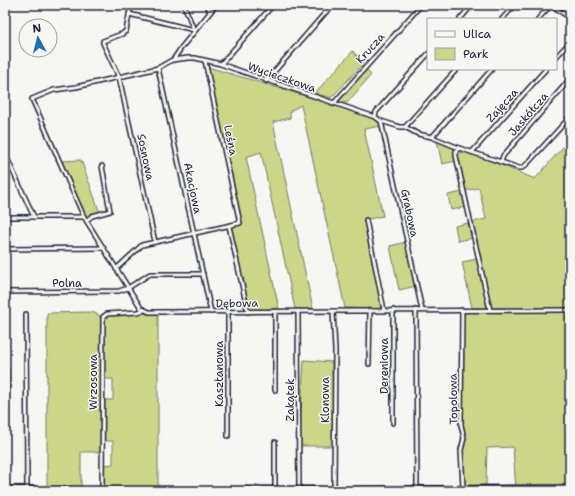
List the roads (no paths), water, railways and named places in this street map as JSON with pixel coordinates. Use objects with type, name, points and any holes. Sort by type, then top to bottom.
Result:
[{"type":"street","points":[[130,5],[129,14],[194,30]]},
{"type":"street","points":[[184,5],[194,30]]},
{"type":"street","points":[[207,5],[210,12]]},
{"type":"street","points":[[172,60],[194,30],[216,5]]},
{"type":"street","points":[[221,64],[273,5]]},
{"type":"street","points":[[266,81],[332,5]]},
{"type":"street","name":"Krucza","points":[[333,104],[421,5]]},
{"type":"street","points":[[461,18],[472,5]]},
{"type":"street","points":[[503,18],[515,5]]},
{"type":"street","points":[[539,18],[551,5],[570,18]]},
{"type":"street","name":"Sosnowa","points":[[129,14],[124,33],[103,41],[103,43],[119,77],[155,242]]},
{"type":"street","points":[[557,56],[570,42]]},
{"type":"street","points":[[375,117],[376,112],[427,55]]},
{"type":"street","name":"Wycieczkowa","points":[[84,217],[32,99],[54,90],[76,88],[158,68],[172,60],[188,58],[221,64],[266,81],[375,117],[381,121],[400,127],[405,127],[418,134],[432,137],[459,148],[522,168],[570,117]]},
{"type":"street","name":"Leśna","points":[[205,61],[240,223],[229,226]]},
{"type":"street","name":"Akacjowa","points":[[158,68],[212,312]]},
{"type":"street","points":[[405,127],[456,70]]},
{"type":"street","points":[[432,137],[491,70]]},
{"type":"street","name":"Zajęcza","points":[[472,152],[545,70]]},
{"type":"street","name":"Jaskółcza","points":[[501,162],[503,156],[570,79]]},
{"type":"street","name":"Grabowa","points":[[381,121],[422,310]]},
{"type":"street","points":[[459,148],[456,151],[456,156],[490,310]]},
{"type":"street","points":[[5,154],[34,216]]},
{"type":"street","points":[[87,220],[92,216],[110,211],[102,166]]},
{"type":"street","points":[[5,217],[84,217],[128,288],[141,308],[144,310]]},
{"type":"street","points":[[366,220],[384,310]]},
{"type":"street","points":[[116,269],[142,245],[229,226],[248,312]]},
{"type":"street","points":[[5,249],[103,248]]},
{"type":"street","points":[[128,288],[150,274],[203,274]]},
{"type":"street","name":"Polna","points":[[5,292],[118,291],[128,288]]},
{"type":"street","name":"Dębowa","points":[[144,310],[156,312],[248,312],[334,310],[570,310]]},
{"type":"street","name":"Wrzosowa","points":[[102,490],[103,317],[107,314],[138,312],[144,310]]},
{"type":"street","name":"Klonowa","points":[[334,310],[334,489]]},
{"type":"street","points":[[369,364],[370,310]]},
{"type":"street","name":"Dereniowa","points":[[393,310],[393,423]]},
{"type":"street","points":[[416,310],[417,487]]},
{"type":"street","name":"Topolowa","points":[[462,310],[461,425],[464,438],[462,450],[463,487]]},
{"type":"street","points":[[275,311],[275,390]]},
{"type":"street","name":"Zakątek","points":[[298,311],[299,489]]},
{"type":"street","name":"Kasztanowa","points":[[228,312],[228,436]]},
{"type":"street","points":[[26,314],[27,489]]},
{"type":"street","points":[[275,442],[275,489]]},
{"type":"street","points":[[5,488],[102,490],[570,487]]}]
